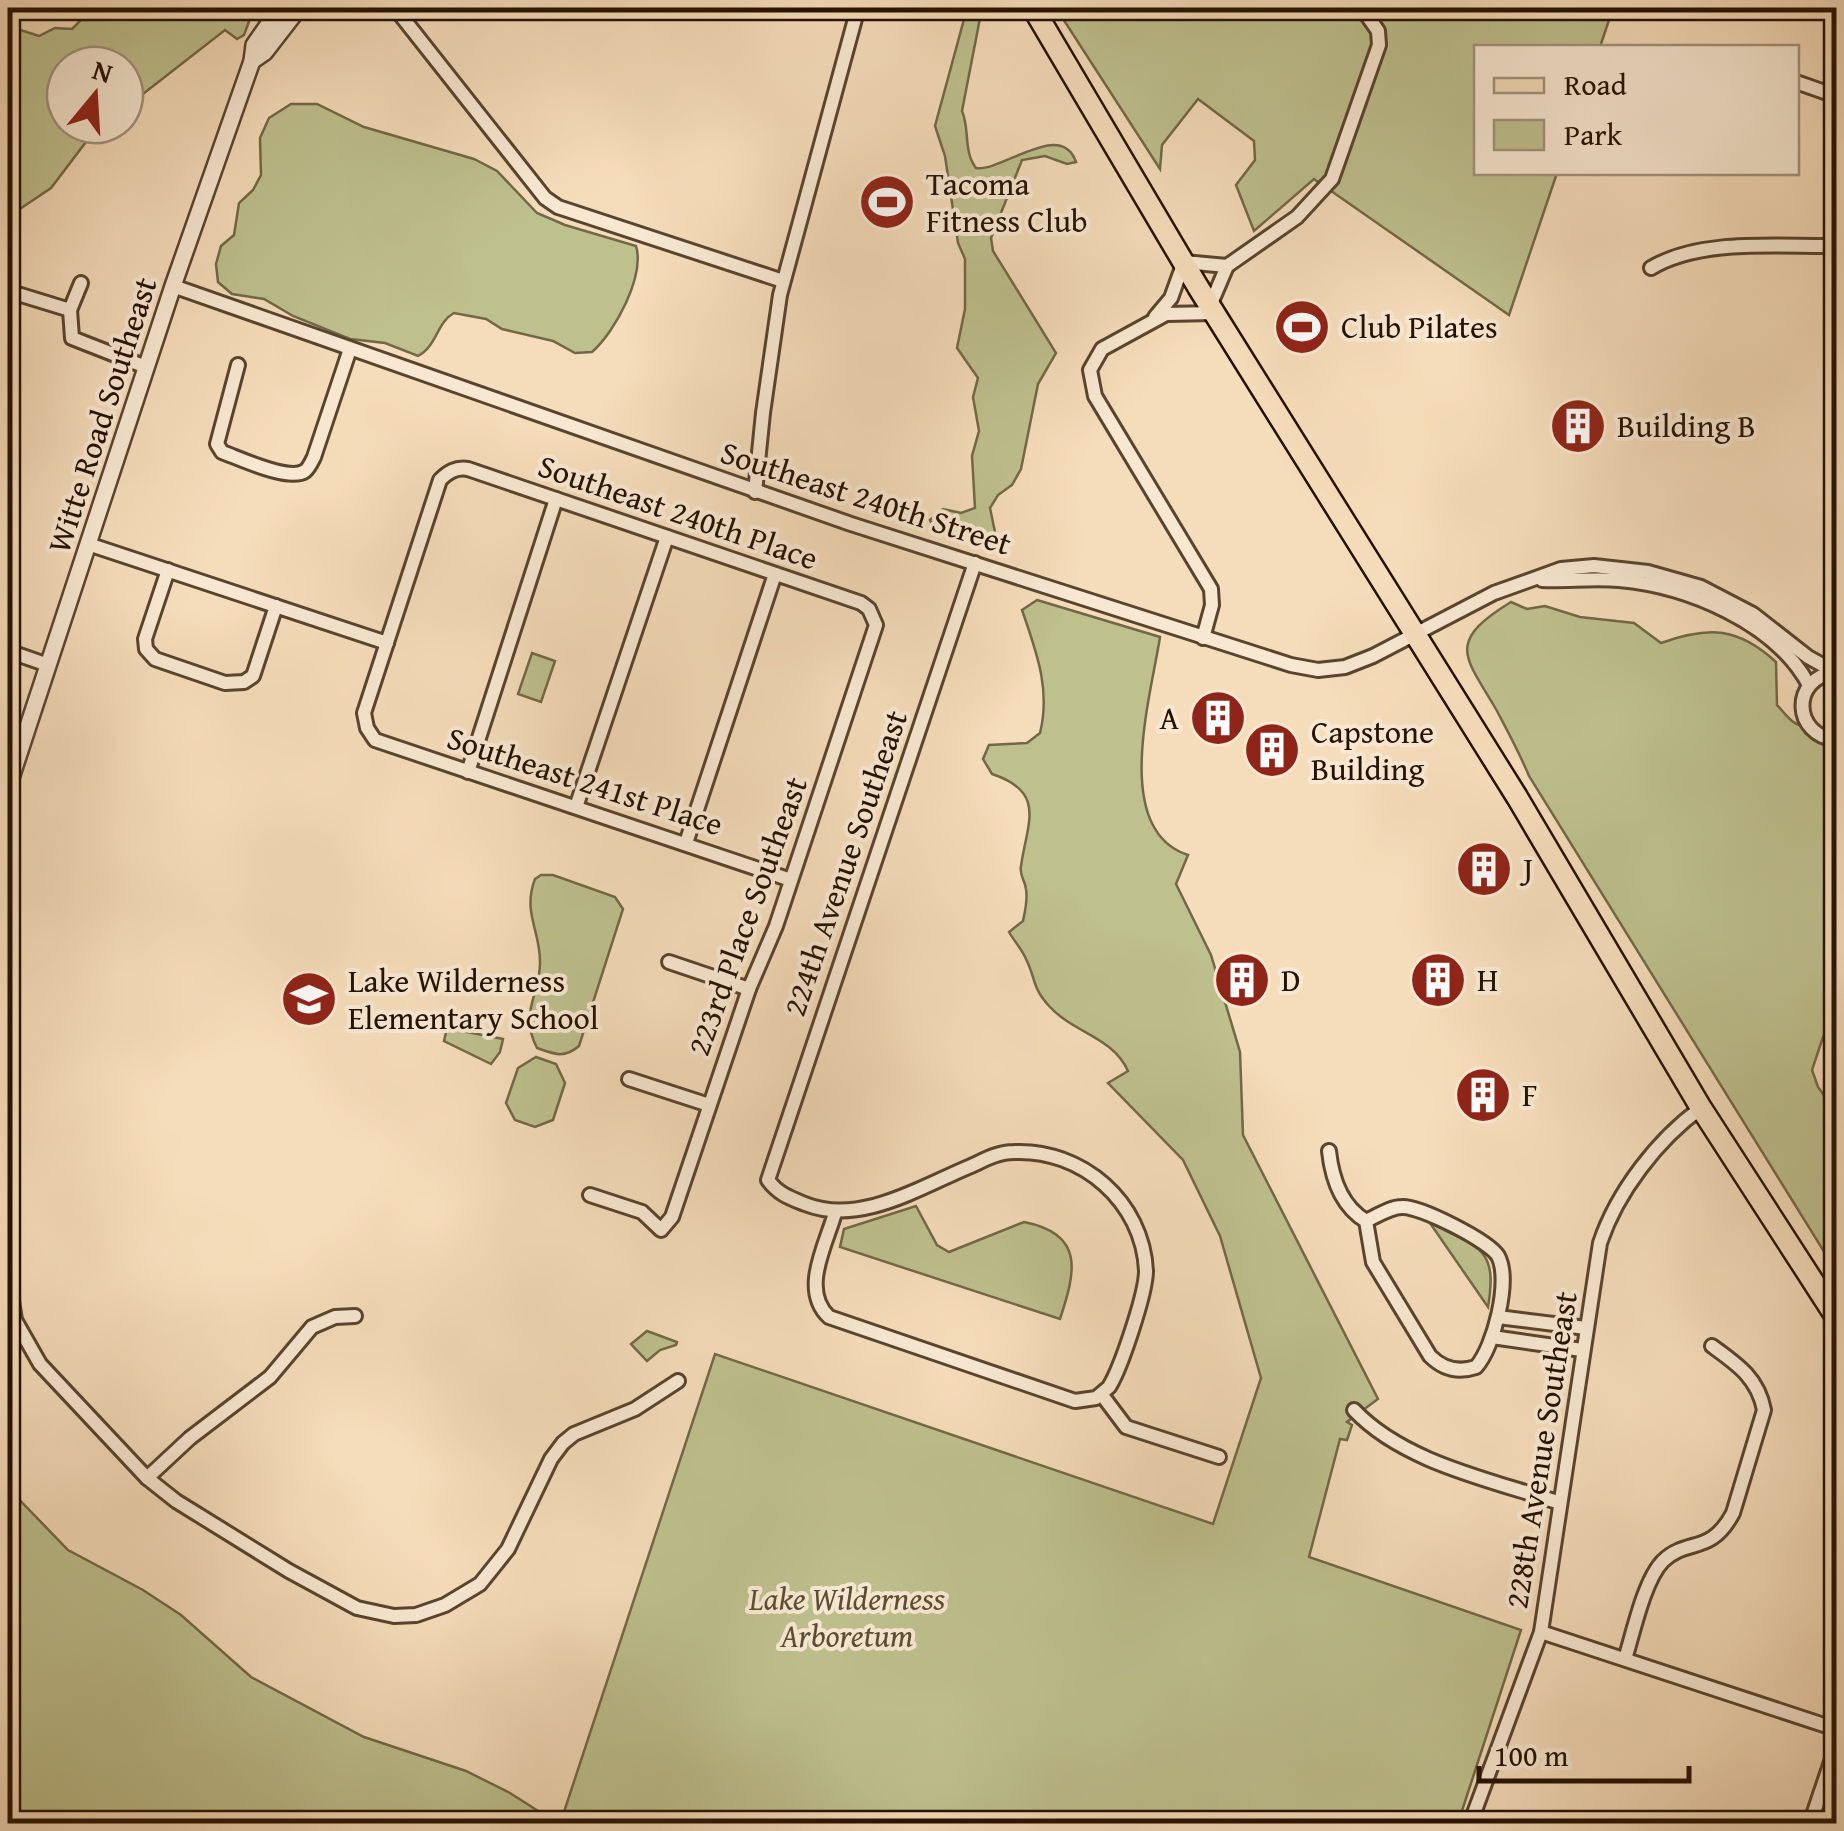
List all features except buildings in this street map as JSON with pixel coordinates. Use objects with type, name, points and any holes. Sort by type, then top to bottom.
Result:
[{"type":"main road","points":[[1033,8],[1212,309],[1516,797],[1701,1108],[1836,1317]]},
{"type":"street","name":"Witte Road Southeast","points":[[8,788],[173,286],[252,61],[254,45],[280,8]]},
{"type":"street","name":"Witte Road Southeast","points":[[252,61],[265,52],[299,8]]},
{"type":"street","points":[[395,8],[546,198],[558,207],[783,282]]},
{"type":"street","points":[[755,492],[762,413],[783,282],[858,8]]},
{"type":"street","points":[[1203,638],[1212,590],[1090,383],[1090,370],[1098,353],[1156,318],[1212,309],[1227,266],[1298,217],[1332,179],[1376,57],[1378,31],[1362,8]]},
{"type":"street","points":[[1799,83],[1836,96]]},
{"type":"street","points":[[1651,268],[1667,258],[1696,250],[1836,246]]},
{"type":"street","points":[[1156,318],[1171,298],[1184,262],[1227,266]]},
{"type":"street","points":[[81,283],[70,310],[72,338],[146,367]]},
{"type":"street","name":"Southeast 240th Street","points":[[173,286],[755,492],[1264,658],[1318,670],[1358,662],[1494,593],[1561,569],[1594,566],[1648,572],[1701,587],[1753,614],[1808,657],[1836,672]]},
{"type":"street","points":[[8,291],[70,310]]},
{"type":"street","points":[[238,366],[217,444],[222,452],[285,474],[298,474],[308,468],[314,457],[350,349]]},
{"type":"street","name":"Southeast 240th Place","points":[[387,643],[440,480],[460,468],[862,603],[873,616]]},
{"type":"street","points":[[468,772],[556,499]]},
{"type":"street","points":[[576,807],[667,537]]},
{"type":"street","points":[[88,544],[387,643]]},
{"type":"street","name":"224th Avenue Southeast","points":[[835,1213],[780,1194],[768,1180],[974,563]]},
{"type":"street","points":[[168,570],[145,640],[146,649],[155,659],[225,683],[244,682],[253,676],[276,606]]},
{"type":"street","points":[[686,843],[775,574]]},
{"type":"street","name":"Southeast 240th Street","points":[[1539,580],[1622,580],[1704,602],[1746,624],[1786,653],[1809,685]]},
{"type":"street","name":"223rd Place Southeast","points":[[590,1194],[642,1212],[661,1230],[679,1203],[749,989],[776,926],[875,632],[873,616]]},
{"type":"street","name":"Southeast 241st Place","points":[[387,643],[364,713],[375,740],[790,880]]},
{"type":"street","points":[[8,651],[48,665]]},
{"type":"street","points":[[1836,672],[1820,676],[1809,685],[1802,699],[1805,721],[1822,738],[1836,740]]},
{"type":"street","points":[[669,962],[749,989]]},
{"type":"street","points":[[629,1079],[710,1105]]},
{"type":"street","name":"228th Avenue Southeast","points":[[1470,1824],[1541,1632],[1600,1243],[1617,1203],[1673,1130],[1701,1108]]},
{"type":"street","points":[[1329,1151],[1335,1185],[1366,1222],[1373,1262],[1430,1356],[1447,1368],[1468,1370],[1482,1361],[1498,1317],[1498,1256],[1483,1242],[1415,1208],[1394,1208],[1366,1222]]},
{"type":"street","points":[[1003,1153],[1053,1156],[1085,1168],[1108,1186],[1129,1214],[1142,1243],[1146,1276],[1113,1380],[1102,1395],[1076,1401],[829,1317],[817,1303],[815,1290],[835,1213],[865,1209],[1003,1153]]},
{"type":"street","points":[[8,1276],[15,1320],[40,1364],[147,1478],[176,1501],[357,1608],[394,1616],[446,1604],[480,1584],[508,1549],[550,1460],[563,1443],[574,1434],[635,1408],[678,1381]]},
{"type":"street","points":[[147,1478],[190,1438],[270,1377],[312,1327],[335,1317],[354,1316]]},
{"type":"street","points":[[1498,1317],[1586,1328]]},
{"type":"street","points":[[1492,1337],[1582,1350]]},
{"type":"street","points":[[1625,1660],[1658,1568],[1675,1553],[1706,1544],[1724,1529],[1733,1513],[1764,1410],[1752,1378],[1712,1346]]},
{"type":"street","points":[[1102,1395],[1126,1427],[1219,1457]]},
{"type":"street","points":[[1354,1410],[1368,1426],[1406,1450],[1560,1503]]},
{"type":"street","points":[[1541,1632],[1836,1729]]},
{"type":"street","points":[[1810,1824],[1836,1747]]},
{"type":"green space","points":[[93,8],[254,8],[244,35],[237,39],[225,30],[145,92],[145,45],[45,45],[45,145],[84,145],[51,188],[8,217],[8,26],[39,36],[55,28],[72,29]]},
{"type":"green space","points":[[1056,8],[1613,8],[1601,45],[1474,45],[1474,175],[1556,175],[1509,315],[1314,179],[1254,231],[1236,185],[1255,160],[1254,141],[1198,99],[1162,145],[1160,169]]},
{"type":"green space","points":[[969,9],[981,13],[962,111],[969,154],[976,168],[1058,145],[1068,150],[1076,162],[1067,164],[1045,156],[1022,160],[991,238],[993,251],[1056,353],[1038,384],[1021,469],[990,508],[995,532],[992,542],[985,543],[970,543],[947,535],[933,528],[930,520],[943,509],[961,513],[975,508],[972,456],[979,431],[973,397],[978,378],[957,348],[965,309],[965,259],[958,243],[945,156],[935,126]]},
{"type":"green space","points":[[291,104],[317,104],[364,127],[474,159],[497,171],[537,213],[636,246],[638,258],[632,287],[610,331],[592,352],[575,353],[553,341],[454,313],[418,356],[385,343],[350,339],[293,316],[264,299],[232,294],[218,282],[216,264],[221,246],[234,235],[239,203],[261,175],[260,138],[269,118]]},
{"type":"green space","name":"Lake Wilderness Arboretum","points":[[1037,600],[1160,637],[1142,759],[1143,791],[1150,819],[1164,841],[1188,855],[1176,884],[1211,955],[1240,1052],[1243,1135],[1378,1399],[1347,1422],[1352,1425],[1347,1440],[1340,1439],[1309,1557],[1521,1630],[1458,1823],[560,1824],[715,1354],[1213,1524],[1261,1378],[1220,1236],[1183,1160],[1108,1083],[1128,1071],[1121,1060],[1113,1050],[1050,1007],[1009,932],[1023,921],[1025,909],[1027,893],[1021,869],[1029,811],[1021,790],[992,774],[983,759],[989,745],[1027,743],[1040,733],[1043,686],[1022,610]]},
{"type":"green space","points":[[1511,602],[1527,609],[1545,606],[1580,617],[1634,623],[1661,643],[1708,632],[1736,636],[1776,662],[1777,705],[1791,721],[1821,732],[1832,745],[1836,754],[1836,1015],[1823,1037],[1812,1070],[1818,1087],[1836,1112],[1836,1271],[1529,776],[1470,664],[1469,640],[1476,629]]},
{"type":"green space","points":[[532,653],[555,661],[541,702],[518,694]]},
{"type":"green space","points":[[553,875],[615,897],[623,909],[579,1046],[564,1054],[537,1048],[530,1024],[540,952],[530,902],[535,879]]},
{"type":"green space","points":[[447,1028],[503,1039],[500,1052],[491,1064],[444,1041]]},
{"type":"green space","points":[[536,1057],[556,1064],[565,1083],[553,1120],[535,1127],[515,1120],[506,1103],[518,1068]]},
{"type":"green space","points":[[916,1206],[937,1245],[949,1252],[1024,1222],[1058,1236],[1067,1246],[1072,1271],[1060,1319],[840,1247],[844,1229]]},
{"type":"green space","points":[[1430,1223],[1481,1252],[1490,1272],[1488,1307]]},
{"type":"green space","points":[[647,1331],[677,1342],[676,1345],[660,1350],[647,1361],[631,1344]]},
{"type":"green space","points":[[8,1488],[68,1550],[181,1615],[251,1677],[364,1737],[466,1771],[557,1823],[8,1823]]},
{"type":"place","name":"Tacoma Fitness Club","points":[[887,202]]},
{"type":"place","name":"Club Pilates","points":[[1302,327]]},
{"type":"place","name":"Building B","points":[[1578,426]]},
{"type":"place","name":"A","points":[[1218,718]]},
{"type":"place","name":"Capstone Building","points":[[1272,750]]},
{"type":"place","name":"J","points":[[1484,869]]},
{"type":"place","name":"D","points":[[1242,980]]},
{"type":"place","name":"H","points":[[1438,980]]},
{"type":"place","name":"Lake Wilderness Elementary School","points":[[309,999]]},
{"type":"place","name":"F","points":[[1483,1095]]}]
